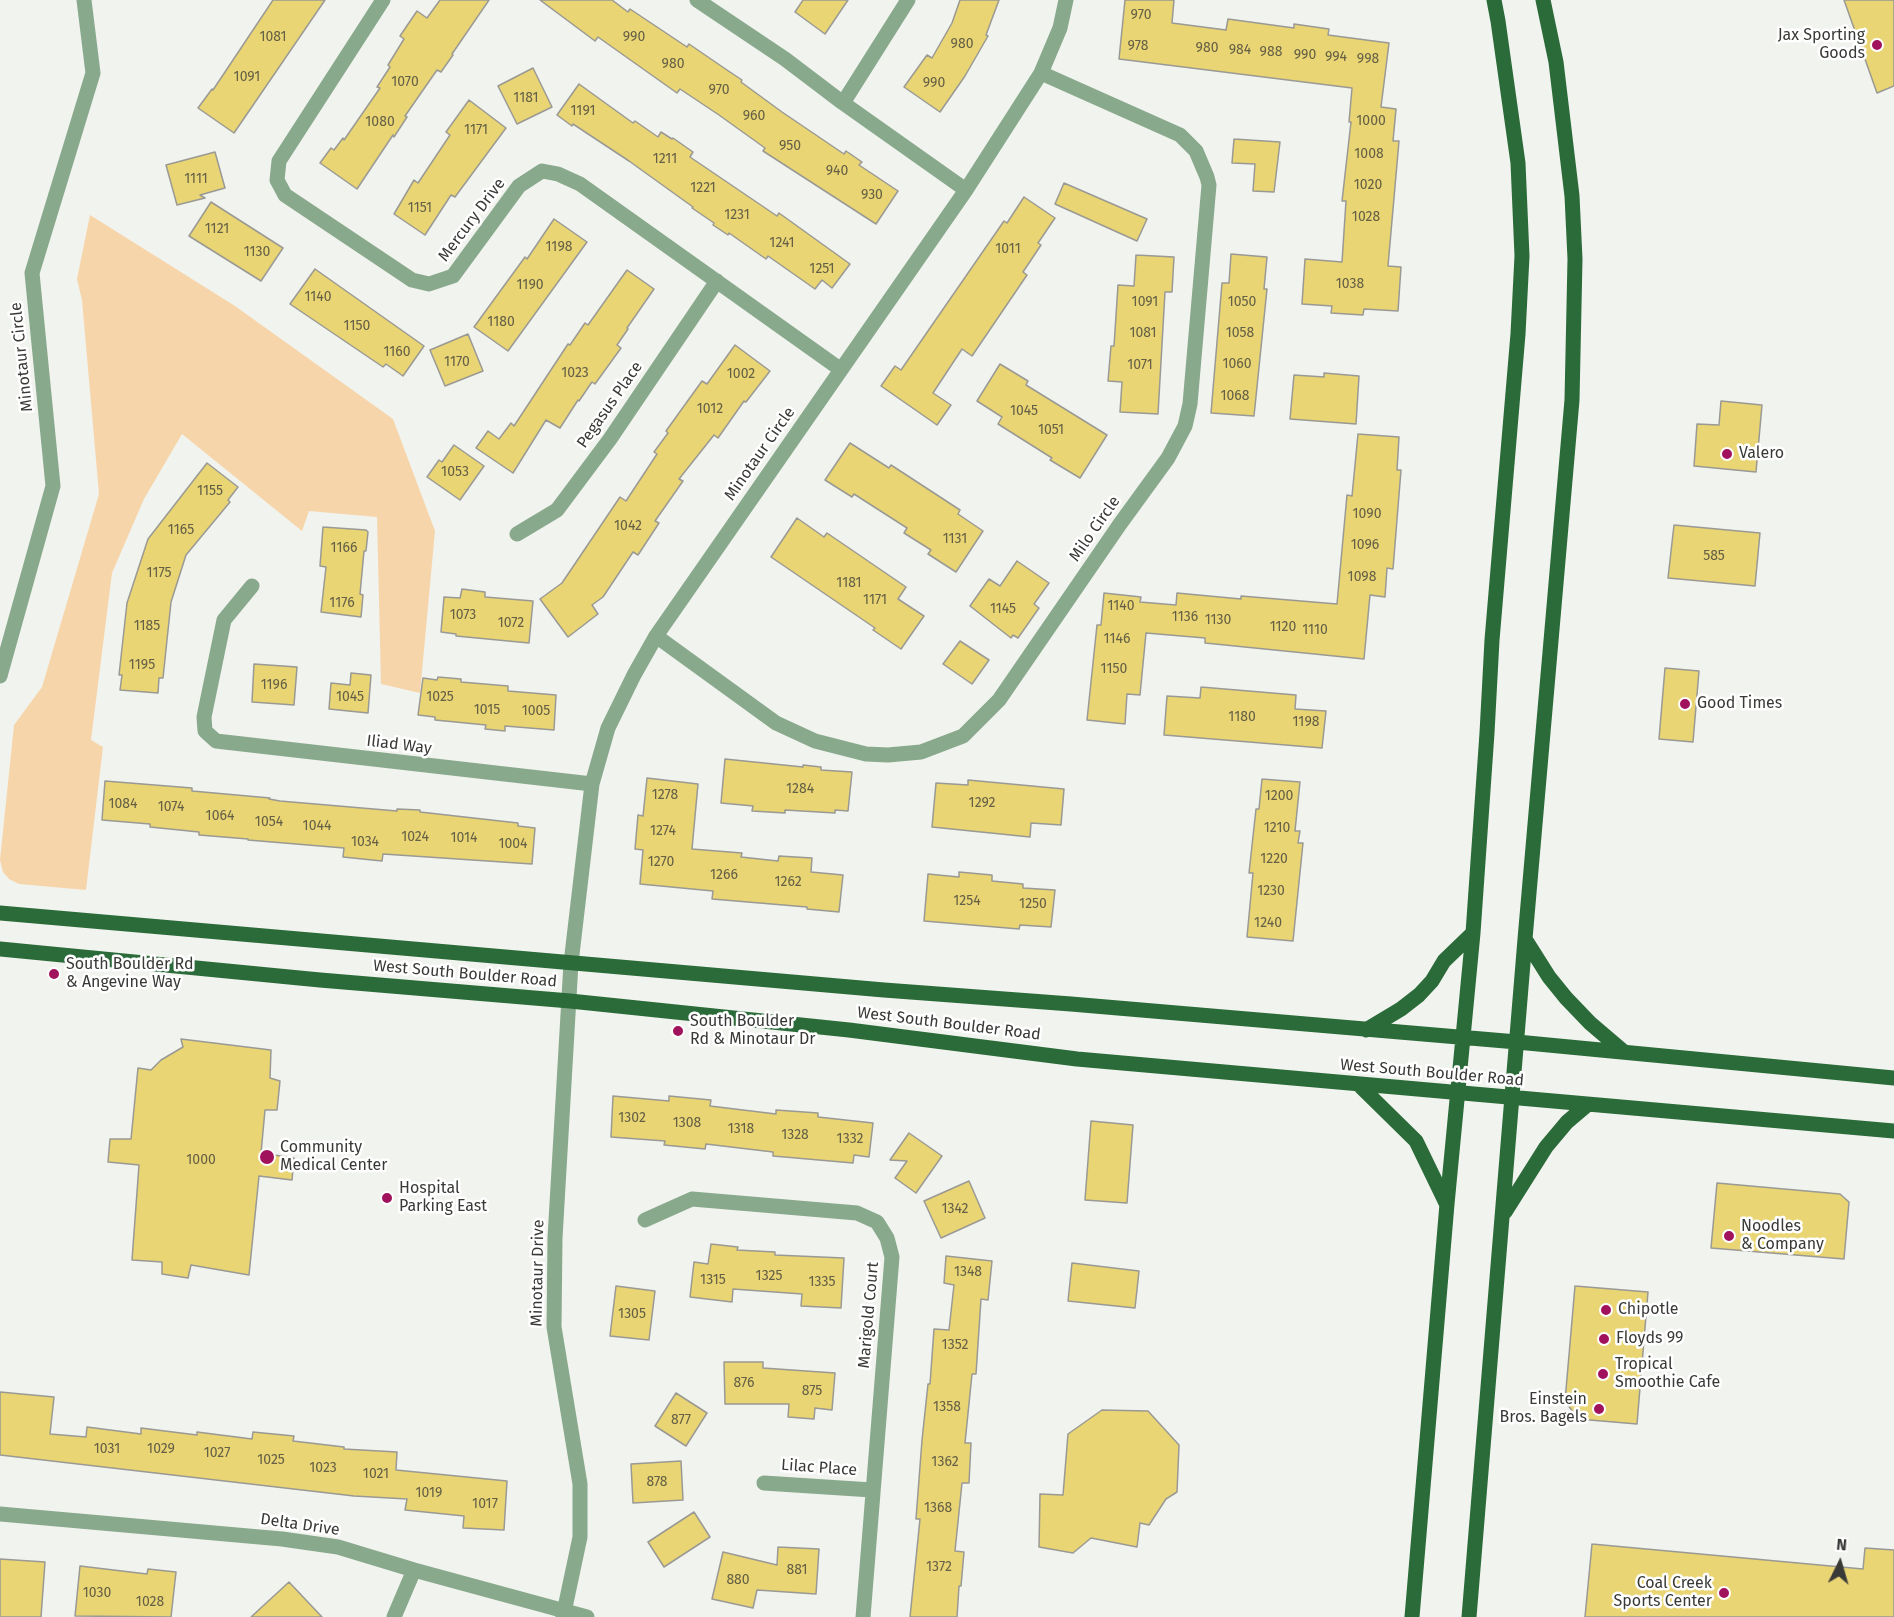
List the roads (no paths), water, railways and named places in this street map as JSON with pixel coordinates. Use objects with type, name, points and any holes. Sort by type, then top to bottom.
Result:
[{"type":"main road","points":[[1412,1617],[1447,1204],[1473,933],[1492,640],[1518,333],[1522,256],[1518,163],[1494,0]]},
{"type":"main road","points":[[1469,1617],[1571,412],[1575,259],[1572,196],[1556,62],[1544,0]]},
{"type":"main road","name":"West South Boulder Road","points":[[0,913],[884,990],[1517,1042],[1894,1078]]},
{"type":"main road","points":[[1366,1030],[1419,995],[1432,981],[1444,961],[1473,933]]},
{"type":"main road","points":[[1525,939],[1549,977],[1566,998],[1590,1023],[1624,1052]]},
{"type":"main road","name":"West South Boulder Road","points":[[0,949],[570,1001],[849,1030],[1077,1059],[1894,1131]]},
{"type":"main road","points":[[1358,1084],[1416,1141],[1447,1204]]},
{"type":"main road","points":[[1502,1217],[1546,1147],[1567,1122],[1587,1105]]},
{"type":"street","name":"Minotaur Circle","points":[[0,676],[53,486],[32,273],[93,73],[84,0]]},
{"type":"street","name":"Mercury Drive","points":[[383,0],[279,161],[277,180],[285,195],[411,280],[429,284],[453,276],[519,186],[542,171],[558,174],[580,184],[840,369]]},
{"type":"street","points":[[697,0],[785,59],[966,190]]},
{"type":"street","points":[[843,103],[908,0]]},
{"type":"street","name":"Minotaur Circle","points":[[571,963],[592,784],[608,728],[634,675],[656,636],[966,190],[1041,73],[1060,28],[1066,0]]},
{"type":"street","name":"Milo Circle","points":[[656,636],[776,723],[814,741],[866,754],[921,752],[963,736],[999,700],[1168,458],[1185,426],[1190,404],[1209,185],[1207,177],[1196,151],[1180,135],[1041,73]]},
{"type":"street","name":"Pegasus Place","points":[[517,534],[557,510],[610,439],[717,281]]},
{"type":"street","name":"Iliad Way","points":[[252,586],[224,620],[204,717],[205,731],[216,741],[592,784]]},
{"type":"street","name":"Minotaur Drive","points":[[564,1614],[580,1536],[580,1484],[554,1328],[555,1238],[571,963]]},
{"type":"street","name":"Marigold Court","points":[[645,1220],[692,1199],[857,1213],[877,1222],[887,1238],[892,1257],[863,1617]]},
{"type":"street","name":"Lilac Place","points":[[764,1483],[872,1490]]},
{"type":"street","name":"Delta Drive","points":[[0,1514],[338,1547],[564,1614],[587,1617]]},
{"type":"street","points":[[394,1617],[414,1570]]},
{"type":"place","name":"Jax Sporting Goods","points":[[1877,45]]},
{"type":"place","name":"Valero","points":[[1727,454]]},
{"type":"place","name":"Good Times","points":[[1685,704]]},
{"type":"place","name":"South Boulder Rd & Angevine Way","points":[[54,974]]},
{"type":"place","name":"South Boulder Rd & Minotaur Dr","points":[[678,1031]]},
{"type":"place","name":"Community Medical Center","points":[[267,1157]]},
{"type":"place","name":"Hospital Parking East","points":[[387,1198]]},
{"type":"place","name":"Noodles & Company","points":[[1729,1236]]},
{"type":"place","name":"Chipotle","points":[[1606,1310]]},
{"type":"place","name":"Floyds 99","points":[[1604,1339]]},
{"type":"place","name":"Tropical Smoothie Cafe","points":[[1603,1374]]},
{"type":"place","name":"Einstein Bros. Bagels","points":[[1599,1409]]},
{"type":"place","name":"Coal Creek Sports Center","points":[[1724,1593]]}]
